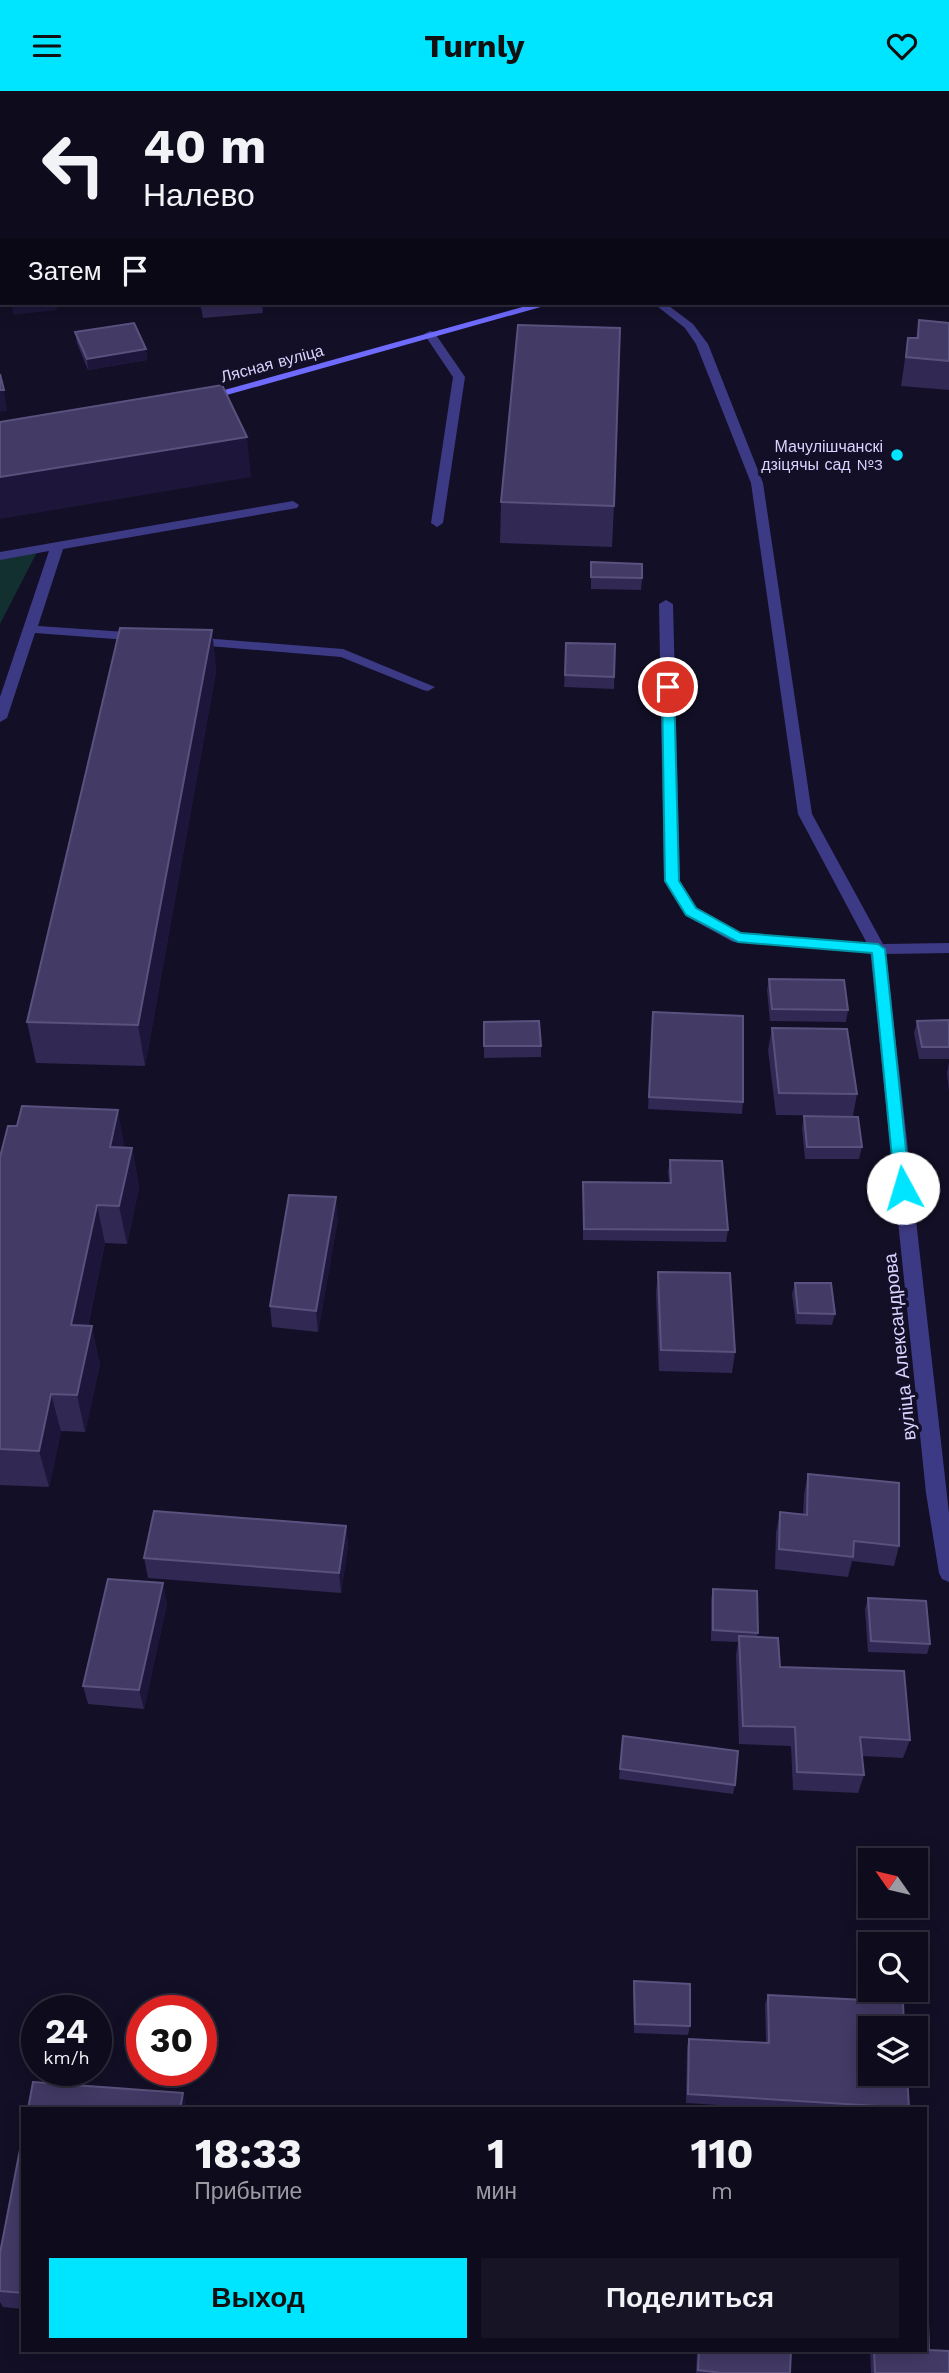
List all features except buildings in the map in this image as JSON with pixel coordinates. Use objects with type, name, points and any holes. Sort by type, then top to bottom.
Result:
[{"type":"main road","name":"Лясная вуліца","points":[[195,399],[541,305]]},
{"type":"street","points":[[661,305],[689,326],[702,344],[757,483],[805,814],[878,949]]},
{"type":"street","points":[[430,334],[458,377],[437,523]]},
{"type":"street","points":[[0,557],[293,505]]},
{"type":"street","points":[[0,718],[57,547]]},
{"type":"street","points":[[666,604],[672,881],[691,912],[738,938],[878,949],[949,949]]},
{"type":"street","points":[[30,629],[152,638]]},
{"type":"street","points":[[180,641],[343,653],[428,687]]},
{"type":"street","name":"вуліца Александрова","points":[[878,949],[936,1493],[949,1573]]},
{"type":"green space","points":[[38,550],[0,624],[0,556]]},
{"type":"place","name":"Мачулішчанскі дзіцячы сад №3","points":[[897,455]]},
{"type":"route","points":[[668,687],[672,881],[691,912],[738,938],[878,949],[903,1188]]}]
